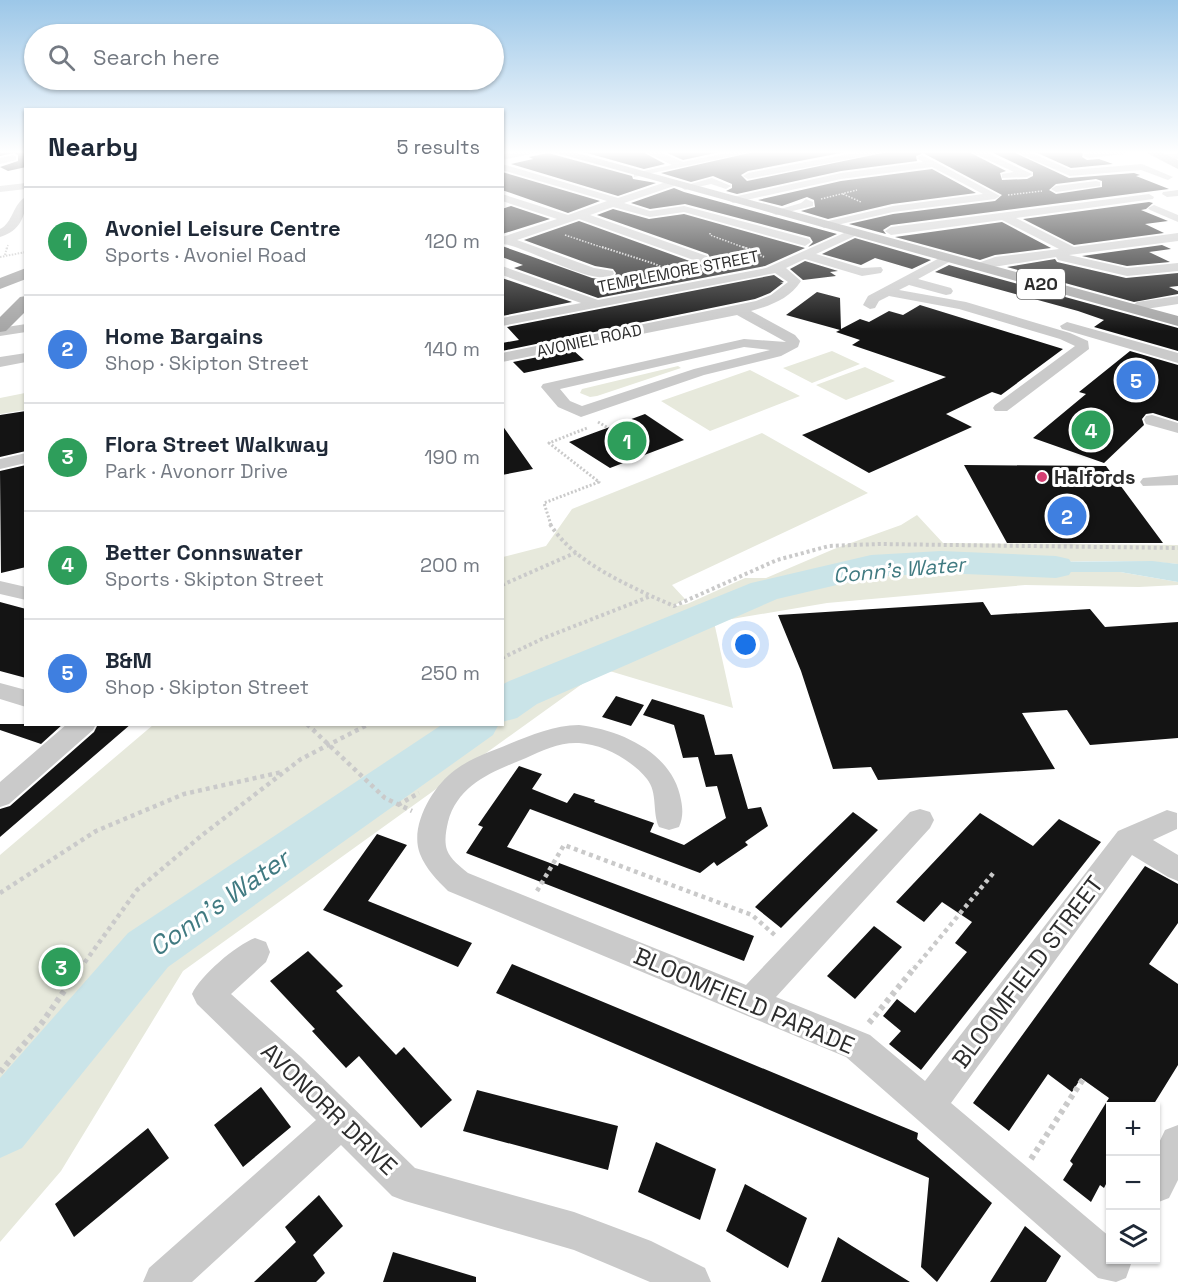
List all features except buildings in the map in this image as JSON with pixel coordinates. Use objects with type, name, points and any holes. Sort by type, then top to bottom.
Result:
[{"type":"main road","name":"A20","points":[[772,211],[824,225],[850,225],[947,258],[1178,321]]},
{"type":"main road","points":[[0,285],[24,274]]},
{"type":"main road","points":[[0,285],[24,284]]},
{"type":"main road","points":[[0,327],[24,303]]},
{"type":"street","points":[[6,231],[19,211]]},
{"type":"street","points":[[552,211],[703,259]]},
{"type":"street","points":[[504,236],[520,235],[590,211]]},
{"type":"street","points":[[638,211],[644,213],[666,211]]},
{"type":"street","points":[[690,211],[805,249],[862,272],[877,270]]},
{"type":"street","points":[[776,212],[781,211]]},
{"type":"street","name":"TEMPLEMORE STREET","points":[[504,322],[693,286],[781,266],[805,249],[850,225],[921,211]]},
{"type":"street","points":[[891,231],[1034,211]]},
{"type":"street","points":[[1073,211],[1089,218]]},
{"type":"street","points":[[1163,211],[1178,219]]},
{"type":"street","points":[[835,212],[850,225]]},
{"type":"street","points":[[1001,215],[1072,251]]},
{"type":"street","points":[[949,222],[974,235]]},
{"type":"street","points":[[6,231],[24,227]]},
{"type":"street","points":[[504,236],[592,272],[608,274]]},
{"type":"street","points":[[979,267],[995,261],[1178,237]]},
{"type":"street","points":[[1049,254],[1127,272],[1178,267]]},
{"type":"street","points":[[870,305],[873,299],[947,258]]},
{"type":"street","name":"AVONIEL ROAD","points":[[504,358],[771,301],[792,288],[795,281],[781,266]]},
{"type":"street","points":[[504,271],[596,304]]},
{"type":"street","points":[[907,280],[1178,358]]},
{"type":"street","points":[[887,291],[909,297],[961,305],[1065,336],[1083,344],[1082,349],[1076,354],[1001,408]]},
{"type":"street","points":[[1136,309],[1142,305],[1178,300]]},
{"type":"street","points":[[504,307],[530,317]]},
{"type":"street","points":[[736,309],[790,338],[793,344],[776,353],[699,372],[581,412],[564,404],[549,387],[744,343],[786,347]]},
{"type":"street","points":[[0,332],[24,328]]},
{"type":"street","points":[[0,362],[24,357]]},
{"type":"street","points":[[678,357],[699,372]]},
{"type":"street","points":[[1152,420],[1178,428]]},
{"type":"street","points":[[0,464],[24,458]]},
{"type":"street","points":[[1149,482],[1178,480]]},
{"type":"street","points":[[0,587],[24,593]]},
{"type":"street","points":[[0,691],[24,698]]},
{"type":"street","points":[[0,797],[82,726]]},
{"type":"street","points":[[423,814],[444,799],[462,778],[480,766],[543,739],[577,734],[588,735],[620,746],[648,762],[666,786],[669,819]]},
{"type":"street","name":"BLOOMFIELD PARADE","points":[[423,814],[432,835],[433,851],[444,869],[458,882],[858,1046],[1016,1181],[1110,1268]]},
{"type":"street","points":[[750,1003],[920,820]]},
{"type":"street","name":"BLOOMFIELD STREET","points":[[928,1105],[1128,839],[1167,821]]},
{"type":"street","points":[[1128,839],[1178,869]]},
{"type":"street","name":"AVONORR DRIVE","points":[[255,952],[208,994],[342,1120],[405,1183],[574,1231],[637,1255],[691,1282]]},
{"type":"street","points":[[163,1282],[342,1120]]},
{"type":"street","points":[[1160,1176],[1178,1143]]},
{"type":"path","points":[[541,228],[666,268],[693,286]]},
{"type":"path","points":[[701,230],[733,242],[732,244],[760,252],[760,255],[781,266]]},
{"type":"path","points":[[0,257],[24,252]]},
{"type":"path","points":[[600,423],[549,443],[598,482],[544,503],[544,509],[554,531],[608,577],[674,606],[777,560],[829,546],[878,544],[1178,548]]},
{"type":"path","points":[[504,584],[577,552]]},
{"type":"path","points":[[504,657],[544,638],[651,596]]},
{"type":"path","points":[[309,726],[385,798],[423,814]]},
{"type":"path","points":[[0,1072],[41,1024],[137,890],[201,836],[285,771],[326,744],[365,726]]},
{"type":"path","points":[[0,893],[96,831],[184,794],[285,771]]},
{"type":"path","points":[[527,910],[564,845],[752,915],[796,954]]},
{"type":"path","points":[[878,1013],[995,871]]},
{"type":"path","points":[[1016,1181],[1083,1079]]},
{"type":"shaded area","points":[[832,351],[860,364],[812,383],[783,368]]},
{"type":"shaded area","points":[[678,366],[681,368],[597,396],[590,397],[580,393],[582,389]]},
{"type":"shaded area","points":[[865,367],[895,381],[846,400],[816,385]]},
{"type":"shaded area","points":[[750,370],[800,396],[710,431],[661,401]]},
{"type":"shaded area","points":[[24,393],[24,410],[0,414],[0,398]]},
{"type":"shaded area","points":[[762,433],[868,493],[672,585],[685,599],[672,607],[687,604],[745,578],[766,578],[834,549],[901,525],[917,515],[943,543],[1178,545],[1178,564],[1101,561],[1020,562],[999,565],[1120,572],[1178,582],[1178,585],[1139,587],[1025,585],[827,603],[714,622],[733,708],[603,669],[183,971],[61,1171],[0,1242],[0,855],[152,726],[504,726],[504,557],[546,546],[572,509]]},
{"type":"water","points":[[1152,561],[1178,564],[1178,582],[1120,572],[1016,572],[998,564],[1014,562]]},
{"type":"waterway","name":"Conn's Water","points":[[504,706],[522,693],[764,591],[805,580],[871,566],[941,562],[1056,567]]},
{"type":"waterway","name":"Conn's Water","points":[[0,1126],[148,950],[474,726]]},
{"type":"place","name":"B&M","points":[[1136,380]]},
{"type":"place","name":"Better Connswater","points":[[1091,430]]},
{"type":"place","name":"Avoniel Leisure Centre","points":[[627,441]]},
{"type":"place","name":"Halfords","points":[[1042,477]]},
{"type":"place","name":"Home Bargains","points":[[1067,516]]},
{"type":"place","name":"Flora Street Walkway","points":[[61,967]]}]
